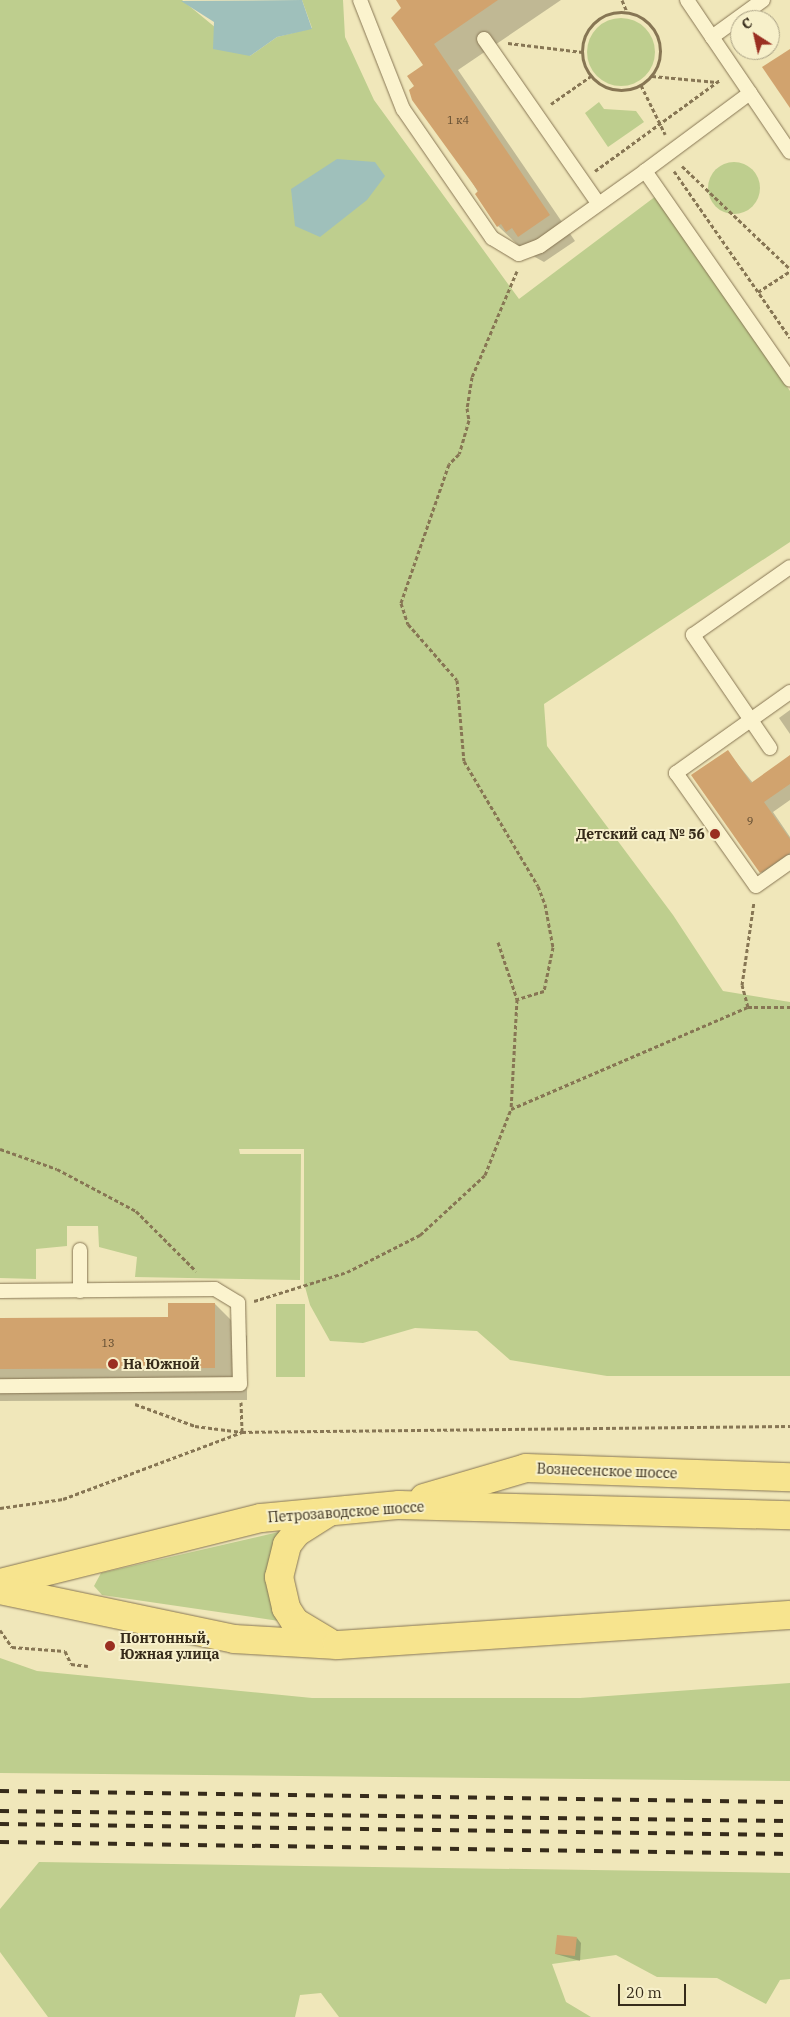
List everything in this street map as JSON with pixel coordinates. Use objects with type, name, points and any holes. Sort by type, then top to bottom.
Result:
[{"type":"main road","name":"Вознесенское шоссе","points":[[399,1505],[526,1468],[790,1477]]},
{"type":"main road","name":"Петрозаводское шоссе","points":[[0,1583],[261,1518],[399,1505],[790,1515]]},
{"type":"main road","points":[[336,1645],[307,1633],[295,1622],[286,1608],[279,1577],[287,1545],[297,1532],[324,1515],[340,1511]]},
{"type":"main road","points":[[0,1590],[234,1639],[336,1645],[790,1615]]},
{"type":"lane","points":[[360,0],[403,109],[492,238],[519,254],[540,246],[750,93]]},
{"type":"lane","points":[[687,0],[790,152]]},
{"type":"lane","points":[[712,38],[763,0]]},
{"type":"lane","points":[[484,39],[598,203]]},
{"type":"lane","points":[[645,171],[790,380]]},
{"type":"lane","points":[[770,748],[694,635],[790,567]]},
{"type":"lane","points":[[790,692],[676,773],[756,886],[790,862]]},
{"type":"lane","points":[[80,1250],[80,1290]]},
{"type":"lane","points":[[0,1291],[215,1289],[238,1303],[240,1384],[0,1386]]},
{"type":"path","points":[[622,0],[627,12]]},
{"type":"path","points":[[627,12],[640,16],[658,36],[661,50],[652,76],[641,85],[614,90],[591,76],[582,52],[595,22],[610,13],[627,12]]},
{"type":"path","points":[[484,39],[582,52]]},
{"type":"path","points":[[582,180],[734,69]]},
{"type":"path","points":[[536,115],[591,76]]},
{"type":"path","points":[[652,76],[718,82]]},
{"type":"path","points":[[641,85],[680,164],[790,270],[758,292]]},
{"type":"path","points":[[680,164],[672,168],[790,338]]},
{"type":"path","points":[[517,999],[544,991],[551,964],[551,927],[545,904],[538,886],[464,762],[457,680],[408,624],[402,603],[449,464],[459,454],[469,420],[466,408],[472,377],[518,268],[519,254]]},
{"type":"path","points":[[748,1006],[742,985],[756,886]]},
{"type":"path","points":[[238,1303],[347,1272],[420,1235],[485,1175],[511,1109],[517,999],[498,942]]},
{"type":"path","points":[[511,1109],[748,1006],[790,1007]]},
{"type":"path","points":[[0,1149],[57,1169],[136,1211],[215,1289]]},
{"type":"path","points":[[240,1384],[242,1432]]},
{"type":"path","points":[[98,1385],[138,1406],[195,1426],[242,1432],[790,1426]]},
{"type":"path","points":[[0,1508],[64,1499],[242,1432]]},
{"type":"path","points":[[0,1630],[12,1647],[66,1651],[71,1664],[88,1666]]},
{"type":"green space","points":[[0,0],[182,0],[250,56],[277,37],[312,28],[302,0],[343,0],[345,37],[374,100],[519,299],[656,196],[790,391],[790,542],[544,704],[547,746],[673,915],[723,991],[790,1002],[790,1376],[607,1376],[510,1360],[477,1331],[415,1328],[363,1343],[330,1341],[310,1305],[304,1283],[304,1149],[239,1149],[240,1154],[301,1154],[300,1280],[135,1277],[137,1257],[99,1247],[98,1226],[67,1226],[67,1246],[36,1249],[36,1279],[0,1278]]},
{"type":"green space","points":[[614,18],[628,18],[640,23],[650,33],[655,45],[655,59],[650,71],[640,81],[628,86],[614,86],[602,81],[592,71],[587,59],[587,45],[592,33],[602,23]]},
{"type":"green space","points":[[599,102],[604,109],[636,111],[644,122],[608,147],[585,113]]},
{"type":"green space","points":[[729,162],[739,162],[753,169],[760,183],[760,193],[753,207],[739,214],[729,214],[719,210],[712,203],[708,193],[708,183],[712,173],[719,166]]},
{"type":"green space","points":[[276,1304],[305,1304],[305,1377],[276,1377]]},
{"type":"green space","points":[[283,1531],[279,1621],[102,1595],[94,1586],[101,1573]]},
{"type":"green space","points":[[0,1658],[37,1671],[312,1698],[580,1698],[790,1683],[790,1781],[0,1773]]},
{"type":"green space","points":[[39,1862],[790,1873],[790,1979],[780,1980],[766,2004],[717,1978],[657,1977],[616,1955],[552,1964],[566,2002],[591,2017],[339,2017],[321,1993],[300,1995],[295,2017],[48,2017],[0,1952],[0,1909]]},
{"type":"water","points":[[302,0],[312,29],[277,37],[250,56],[213,49],[214,22],[181,1]]},
{"type":"water","points":[[337,159],[375,162],[385,176],[367,200],[320,237],[295,226],[291,189]]},
{"type":"building","points":[[396,0],[498,0],[434,44],[550,215],[518,237],[512,228],[506,232],[501,224],[497,227],[475,194],[478,191],[412,100],[409,90],[414,86],[407,76],[423,65],[391,18],[401,8]]},
{"type":"building","points":[[790,49],[790,108],[762,67],[773,60],[780,60],[780,55]]},
{"type":"building","points":[[728,750],[751,783],[790,755],[790,784],[764,802],[790,839],[790,853],[760,873],[691,775]]},
{"type":"building","points":[[168,1303],[215,1303],[215,1368],[0,1369],[0,1318],[168,1317]]},
{"type":"building","points":[[557,1935],[577,1937],[575,1956],[555,1954]]},
{"type":"railway","points":[[0,1791],[790,1802]]},
{"type":"railway","points":[[0,1811],[790,1821]]},
{"type":"railway","points":[[0,1824],[790,1835]]},
{"type":"railway","points":[[0,1842],[790,1854]]},
{"type":"place","name":"Детский сад № 56","points":[[715,834]]},
{"type":"place","name":"На Южной","points":[[113,1364]]},
{"type":"place","name":"Понтонный, Южная улица","points":[[110,1646]]}]
